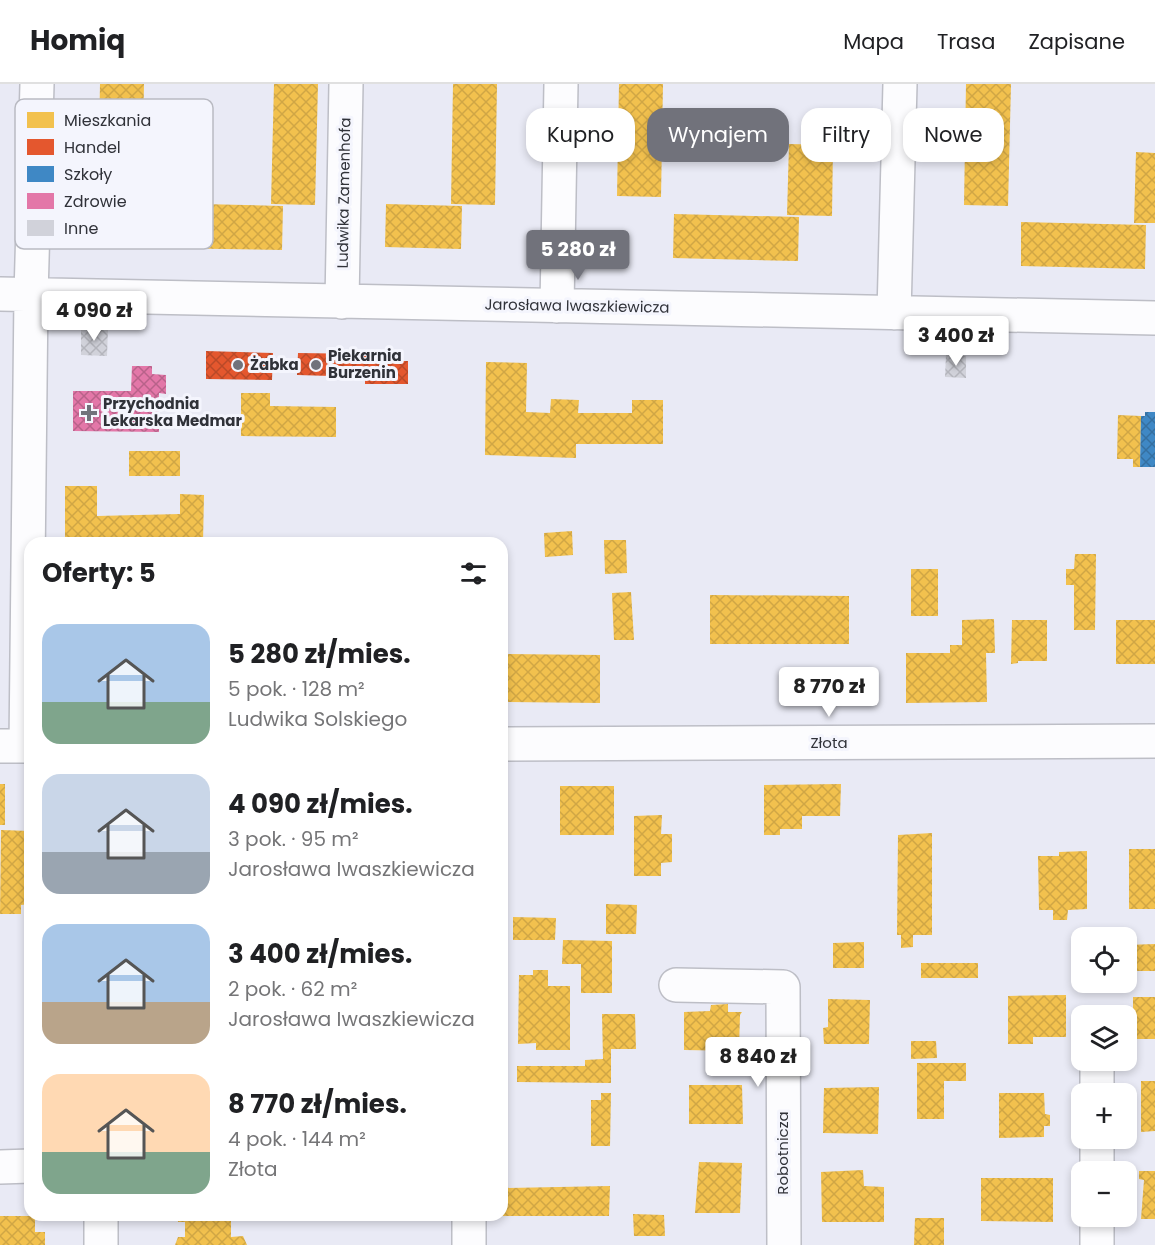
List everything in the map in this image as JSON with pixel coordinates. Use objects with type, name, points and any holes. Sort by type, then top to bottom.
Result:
[{"type":"street","points":[[35,99],[37,84]]},
{"type":"street","name":"Ludwika Zamenhofa","points":[[342,302],[346,84]]},
{"type":"street","points":[[557,306],[561,84]]},
{"type":"street","points":[[894,313],[900,84]]},
{"type":"street","points":[[19,746],[15,295],[20,249]]},
{"type":"street","name":"Jarosława Iwaszkiewicza","points":[[15,295],[1155,318]]},
{"type":"street","name":"Złota","points":[[508,744],[1155,741]]},
{"type":"street","name":"Robotnicza","points":[[676,985],[783,987],[784,1245]]},
{"type":"street","points":[[0,1167],[24,1166]]},
{"type":"street","points":[[101,1221],[101,1245]]},
{"type":"street","points":[[469,1221],[469,1245]]},
{"type":"street","points":[[1096,1245],[1097,1227]]},
{"type":"building: Mieszkania","points":[[100,84],[144,84],[144,99],[100,99]]},
{"type":"building: Mieszkania","points":[[274,84],[318,84],[315,205],[271,204]]},
{"type":"building: Mieszkania","points":[[453,84],[497,84],[495,205],[451,204]]},
{"type":"building: Mieszkania","points":[[619,84],[663,84],[663,108],[647,108],[647,162],[662,162],[661,197],[617,196],[618,162],[635,162],[635,108],[619,108]]},
{"type":"building: Mieszkania","points":[[966,84],[1011,84],[1008,206],[964,205],[965,162],[1004,162],[1004,108],[966,108]]},
{"type":"building: Mieszkania","points":[[789,144],[801,144],[801,162],[833,162],[832,216],[787,215]]},
{"type":"building: Mieszkania","points":[[1136,152],[1155,153],[1155,223],[1134,223]]},
{"type":"building: Mieszkania","points":[[213,204],[283,206],[282,250],[213,249]]},
{"type":"building: Mieszkania","points":[[386,204],[462,206],[461,249],[385,247]]},
{"type":"building: Mieszkania","points":[[674,214],[799,217],[798,261],[673,258]]},
{"type":"building: Mieszkania","points":[[1021,222],[1146,225],[1145,269],[1021,266]]},
{"type":"building: Mieszkania","points":[[486,362],[527,363],[526,412],[550,413],[551,399],[579,400],[578,413],[632,413],[632,400],[663,400],[663,444],[576,444],[576,458],[485,455]]},
{"type":"building: Mieszkania","points":[[241,393],[270,393],[270,406],[336,407],[336,437],[241,436]]},
{"type":"building: Mieszkania","points":[[1118,415],[1141,416],[1140,467],[1133,467],[1133,459],[1117,459]]},
{"type":"building: Mieszkania","points":[[129,451],[180,451],[180,476],[129,476]]},
{"type":"building: Mieszkania","points":[[65,486],[97,486],[97,516],[180,514],[180,494],[204,495],[203,537],[65,537]]},
{"type":"building: Mieszkania","points":[[572,531],[573,555],[545,557],[544,533]]},
{"type":"building: Mieszkania","points":[[604,540],[626,540],[627,573],[605,574]]},
{"type":"building: Mieszkania","points":[[1075,554],[1096,554],[1095,630],[1074,630],[1074,585],[1066,585],[1066,569],[1074,569]]},
{"type":"building: Mieszkania","points":[[911,569],[938,569],[938,616],[911,616]]},
{"type":"building: Mieszkania","points":[[631,592],[634,640],[614,640],[612,593]]},
{"type":"building: Mieszkania","points":[[710,595],[849,596],[849,644],[710,644]]},
{"type":"building: Mieszkania","points":[[994,619],[995,653],[986,653],[987,702],[906,703],[906,653],[950,653],[950,645],[962,645],[962,620]]},
{"type":"building: Mieszkania","points":[[1012,620],[1047,620],[1047,661],[1018,661],[1018,663],[1011,664]]},
{"type":"building: Mieszkania","points":[[1116,620],[1155,620],[1155,664],[1116,664]]},
{"type":"building: Mieszkania","points":[[508,654],[600,655],[600,703],[508,702]]},
{"type":"building: Mieszkania","points":[[0,784],[5,784],[5,825],[0,825]]},
{"type":"building: Mieszkania","points":[[841,784],[840,816],[802,816],[802,829],[780,829],[780,835],[764,835],[764,785]]},
{"type":"building: Mieszkania","points":[[560,786],[614,786],[614,835],[560,835]]},
{"type":"building: Mieszkania","points":[[662,815],[661,834],[672,834],[672,862],[661,863],[661,876],[634,876],[634,816]]},
{"type":"building: Mieszkania","points":[[1,830],[24,831],[24,905],[21,905],[21,914],[0,914]]},
{"type":"building: Mieszkania","points":[[932,833],[932,935],[913,935],[913,947],[901,948],[901,935],[897,935],[898,835]]},
{"type":"building: Mieszkania","points":[[1129,849],[1155,849],[1155,909],[1129,909]]},
{"type":"building: Mieszkania","points":[[1087,851],[1087,909],[1068,910],[1067,920],[1053,920],[1053,910],[1039,910],[1038,856],[1059,856],[1059,852]]},
{"type":"building: Mieszkania","points":[[606,904],[637,905],[636,934],[606,934]]},
{"type":"building: Mieszkania","points":[[513,917],[556,918],[555,940],[513,940]]},
{"type":"building: Mieszkania","points":[[563,940],[612,941],[612,993],[581,993],[581,964],[562,964]]},
{"type":"building: Mieszkania","points":[[864,942],[864,968],[833,968],[833,943]]},
{"type":"building: Mieszkania","points":[[1155,944],[1155,971],[1137,971],[1137,945]]},
{"type":"building: Mieszkania","points":[[921,963],[978,963],[978,978],[921,978]]},
{"type":"building: Mieszkania","points":[[533,970],[548,970],[548,986],[570,986],[570,1050],[536,1050],[536,1043],[518,1044],[519,975],[533,975]]},
{"type":"building: Mieszkania","points":[[1066,995],[1066,1037],[1033,1037],[1033,1044],[1008,1044],[1008,996]]},
{"type":"building: Mieszkania","points":[[1133,997],[1155,997],[1155,1039],[1137,1039],[1137,1005],[1133,1005]]},
{"type":"building: Mieszkania","points":[[828,999],[870,1000],[869,1044],[824,1044],[823,1028],[828,1027]]},
{"type":"building: Mieszkania","points":[[728,1004],[728,1012],[742,1012],[739,1048],[742,1051],[684,1050],[684,1012],[710,1011],[711,1005]]},
{"type":"building: Mieszkania","points":[[602,1014],[635,1014],[636,1049],[611,1049],[611,1083],[517,1082],[517,1066],[585,1066],[585,1060],[603,1059]]},
{"type":"building: Mieszkania","points":[[911,1041],[936,1041],[937,1058],[911,1059]]},
{"type":"building: Mieszkania","points":[[917,1063],[966,1063],[966,1081],[944,1081],[944,1119],[917,1119]]},
{"type":"building: Mieszkania","points":[[1141,1081],[1155,1081],[1155,1131],[1141,1132]]},
{"type":"building: Mieszkania","points":[[689,1085],[742,1085],[743,1124],[689,1124]]},
{"type":"building: Mieszkania","points":[[879,1087],[878,1134],[823,1133],[824,1088]]},
{"type":"building: Mieszkania","points":[[601,1093],[611,1093],[610,1146],[591,1146],[591,1100],[601,1100]]},
{"type":"building: Mieszkania","points":[[999,1093],[1044,1093],[1045,1114],[1050,1115],[1050,1126],[1044,1126],[1044,1137],[999,1138]]},
{"type":"building: Mieszkania","points":[[699,1162],[742,1163],[740,1213],[695,1213]]},
{"type":"building: Mieszkania","points":[[863,1170],[864,1186],[884,1187],[884,1222],[822,1222],[821,1172]]},
{"type":"building: Mieszkania","points":[[1139,1171],[1155,1171],[1155,1219],[1141,1219],[1144,1180],[1139,1179]]},
{"type":"building: Mieszkania","points":[[981,1178],[1053,1178],[1053,1222],[981,1221]]},
{"type":"building: Mieszkania","points":[[610,1186],[609,1216],[508,1216],[508,1188]]},
{"type":"building: Mieszkania","points":[[633,1214],[664,1215],[665,1236],[634,1236]]},
{"type":"building: Mieszkania","points":[[0,1216],[24,1216],[24,1221],[35,1221],[35,1232],[45,1232],[45,1245],[0,1245]]},
{"type":"building: Mieszkania","points":[[915,1218],[944,1218],[944,1245],[914,1245]]},
{"type":"building: Mieszkania","points":[[231,1221],[231,1237],[243,1236],[247,1245],[175,1245],[178,1237],[185,1237],[185,1222],[178,1222]]},
{"type":"building: Handel","points":[[206,351],[273,353],[272,380],[206,379]]},
{"type":"building: Handel","points":[[298,353],[368,354],[368,361],[408,361],[408,384],[365,384],[365,377],[297,375]]},
{"type":"building: Szkoły","points":[[1145,412],[1155,412],[1155,467],[1140,467],[1141,416],[1145,416]]},
{"type":"building: Zdrowie","points":[[132,366],[152,366],[152,374],[166,375],[166,394],[159,393],[159,432],[73,431],[73,391],[131,391]]},
{"type":"building: Inne","points":[[81,329],[108,330],[107,356],[81,355]]},
{"type":"building: Inne","points":[[946,355],[966,356],[966,378],[945,377]]},
{"type":"place","name":"Żabka","points":[[238,365]]},
{"type":"place","name":"Piekarnia Burzenin","points":[[316,365]]},
{"type":"place","name":"Przychodnia Lekarska Medmar","points":[[89,413]]}]
